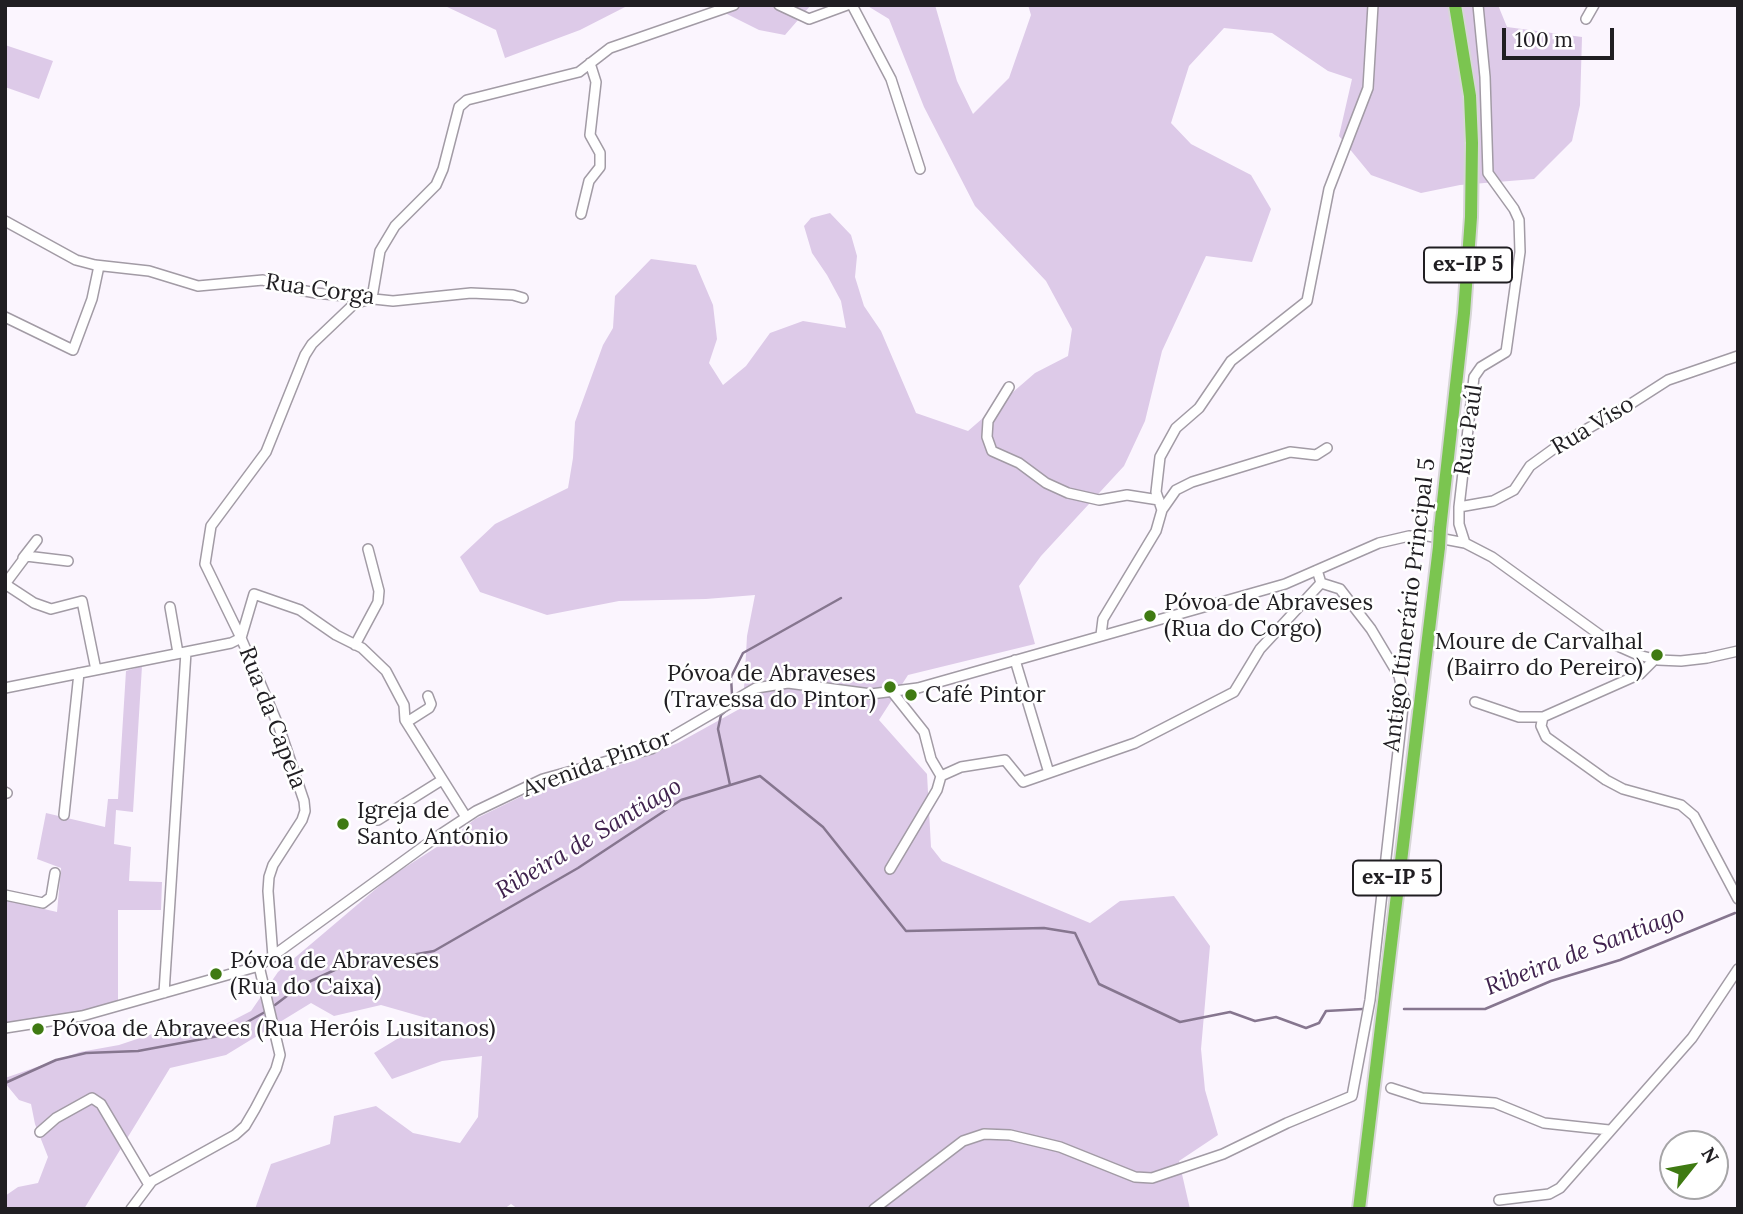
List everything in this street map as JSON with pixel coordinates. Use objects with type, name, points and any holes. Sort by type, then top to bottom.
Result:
[{"type":"highway","name":"Antigo Itinerário Principal 5","points":[[1359,1209],[1464,313],[1471,217],[1472,143],[1470,96],[1455,5]]},
{"type":"street","points":[[372,298],[380,251],[395,226],[436,185],[443,169],[459,107],[467,100],[579,72],[610,48],[734,5]]},
{"type":"street","points":[[779,5],[809,19],[849,5],[891,79],[920,169]]},
{"type":"street","points":[[1162,510],[1156,492],[1160,457],[1176,428],[1199,408],[1231,361],[1307,301],[1329,189],[1368,89],[1373,5]]},
{"type":"street","name":"Rua Paúl","points":[[1465,543],[1459,524],[1459,506],[1474,377],[1481,367],[1506,352],[1520,252],[1519,220],[1488,173],[1485,77],[1478,5]]},
{"type":"street","points":[[1586,19],[1594,5]]},
{"type":"street","points":[[581,214],[589,181],[600,167],[600,153],[590,135],[596,82],[590,63]]},
{"type":"street","name":"Rua Corga","points":[[5,221],[76,260],[99,266],[149,271],[198,286],[263,279],[279,286],[316,293],[393,301],[471,293],[523,298]]},
{"type":"street","points":[[5,317],[73,350],[92,299],[99,266]]},
{"type":"street","name":"Rua da Capela","points":[[273,957],[269,877],[273,865],[302,820],[304,801],[279,727],[241,638],[205,564],[211,526],[266,452],[305,355],[312,344],[354,304],[372,298]]},
{"type":"street","name":"Rua Viso","points":[[1459,506],[1493,500],[1514,491],[1530,466],[1559,445],[1668,380],[1738,356]]},
{"type":"street","points":[[1009,387],[988,421],[987,437],[992,450],[1019,463],[1046,483],[1068,493],[1099,500],[1127,495],[1158,500]]},
{"type":"street","points":[[1101,635],[1103,619],[1156,531],[1162,510],[1176,490],[1192,482],[1290,452],[1316,455],[1327,448]]},
{"type":"street","name":"Avenida Pintor","points":[[5,1028],[82,1016],[259,966],[466,817],[543,779],[651,749],[756,688],[788,683],[860,693],[918,688],[1285,584],[1379,542],[1409,536],[1427,536],[1465,543],[1492,557],[1611,643],[1654,660]]},
{"type":"street","points":[[37,540],[5,584],[34,603],[51,609],[82,601],[96,670]]},
{"type":"street","points":[[355,645],[378,602],[379,591],[368,549]]},
{"type":"street","points":[[23,558],[26,556],[68,561]]},
{"type":"street","points":[[1317,570],[1321,583]]},
{"type":"street","points":[[941,776],[961,767],[1005,760],[1023,782],[1135,743],[1234,692],[1260,649],[1321,583]]},
{"type":"street","points":[[874,1209],[963,1141],[984,1134],[1010,1135],[1060,1147],[1135,1177],[1152,1178],[1223,1154],[1352,1096],[1370,1000],[1404,698],[1399,676],[1371,629],[1340,589],[1321,583]]},
{"type":"street","points":[[5,688],[230,643],[241,638],[254,594],[300,610],[355,645],[386,671],[404,705],[407,722],[466,817]]},
{"type":"street","points":[[164,993],[182,652],[170,607]]},
{"type":"street","points":[[1475,702],[1518,717],[1543,718],[1640,674],[1654,660],[1707,659],[1738,650]]},
{"type":"street","points":[[1015,660],[1049,773]]},
{"type":"street","points":[[64,815],[79,673]]},
{"type":"street","points":[[890,869],[937,790],[941,776],[931,759],[924,732],[893,692]]},
{"type":"street","points":[[407,722],[429,708],[431,704],[428,696]]},
{"type":"street","points":[[1543,718],[1541,726],[1546,737],[1606,780],[1623,789],[1681,805],[1694,816],[1738,900]]},
{"type":"street","points":[[372,810],[378,820],[442,780]]},
{"type":"street","points":[[5,895],[43,903],[51,897],[55,873]]},
{"type":"street","points":[[131,1209],[152,1181],[236,1135],[255,1109],[276,1069],[280,1055],[259,966]]},
{"type":"street","points":[[1499,1200],[1539,1196],[1560,1188],[1692,1038],[1738,969]]},
{"type":"street","points":[[1391,1088],[1422,1098],[1494,1104],[1544,1123],[1609,1130]]},
{"type":"street","points":[[40,1132],[56,1118],[92,1098],[101,1104],[149,1185]]},
{"type":"shaded area","points":[[443,5],[629,5],[580,30],[505,58],[496,30]]},
{"type":"shaded area","points":[[709,5],[811,5],[785,35],[759,30]]},
{"type":"shaded area","points":[[866,5],[935,5],[957,81],[973,114],[1009,78],[1031,15],[1028,5],[1498,5],[1507,27],[1582,37],[1580,105],[1572,141],[1534,179],[1460,185],[1421,193],[1371,175],[1339,136],[1352,79],[1328,71],[1272,33],[1224,28],[1189,66],[1171,123],[1191,144],[1251,175],[1271,209],[1252,262],[1206,256],[1162,351],[1145,421],[1124,466],[1041,556],[1019,586],[1035,644],[908,675],[879,720],[927,774],[931,847],[942,861],[1090,923],[1120,901],[1174,896],[1210,946],[1201,1049],[1205,1090],[1218,1135],[1179,1161],[1190,1209],[518,1209],[511,1204],[504,1209],[255,1209],[271,1164],[330,1144],[334,1116],[376,1106],[413,1133],[460,1143],[478,1117],[482,1056],[442,1061],[392,1079],[374,1053],[430,1019],[381,1005],[334,1016],[311,1003],[226,1055],[170,1068],[84,1209],[5,1209],[5,1196],[18,1187],[38,1183],[48,1157],[35,1124],[31,1104],[19,1100],[5,1083],[5,1078],[80,1052],[119,1045],[179,1025],[220,1027],[251,1011],[278,972],[390,877],[457,834],[475,819],[549,783],[634,761],[678,743],[743,707],[747,636],[755,595],[619,601],[547,615],[480,592],[460,557],[495,524],[568,488],[575,422],[603,345],[613,328],[615,296],[651,259],[696,265],[713,305],[717,339],[709,363],[723,385],[746,366],[770,333],[803,321],[846,328],[841,301],[812,253],[804,226],[811,218],[830,213],[851,235],[857,256],[855,277],[864,306],[881,331],[916,413],[968,431],[1035,373],[1068,356],[1072,329],[1046,281],[975,206],[924,107],[889,19]]},
{"type":"shaded area","points":[[5,45],[53,61],[39,99],[5,87]]},
{"type":"shaded area","points":[[142,666],[133,812],[116,810],[114,844],[131,847],[129,881],[162,882],[161,910],[118,910],[118,1002],[79,1013],[5,1024],[5,900],[57,912],[61,868],[37,859],[46,813],[105,827],[108,799],[118,799],[126,671]]},
{"type":"waterway","points":[[732,695],[731,677],[743,653],[841,598]]},
{"type":"waterway","points":[[728,709],[721,715],[718,729],[730,785]]},
{"type":"waterway","name":"Ribeira de Santiago","points":[[275,1005],[300,986],[339,968],[434,951],[578,868],[681,800],[760,776],[823,827],[906,931],[1044,928],[1075,933],[1099,984],[1180,1022],[1230,1012],[1255,1021],[1276,1017],[1306,1028],[1319,1023],[1326,1011],[1363,1009]]},
{"type":"waterway","name":"Ribeira de Santiago","points":[[1404,1009],[1485,1009],[1551,981],[1620,960],[1735,913]]},
{"type":"waterway","name":"Ribeira de Santiago","points":[[5,1083],[56,1060],[86,1053],[138,1051],[224,1035],[265,1012]]},
{"type":"place","name":"Póvoa de Abraveses (Rua do Corgo)","points":[[1150,616]]},
{"type":"place","name":"Moure de Carvalhal (Bairro do Pereiro)","points":[[1657,655]]},
{"type":"place","name":"Póvoa de Abraveses (Travessa do Pintor)","points":[[890,687]]},
{"type":"place","name":"Café Pintor","points":[[911,695]]},
{"type":"place","name":"Igreja de Santo António","points":[[343,824]]},
{"type":"place","name":"Póvoa de Abraveses (Rua do Caixa)","points":[[216,974]]},
{"type":"place","name":"Póvoa de Abravees (Rua Heróis Lusitanos)","points":[[38,1029]]}]
